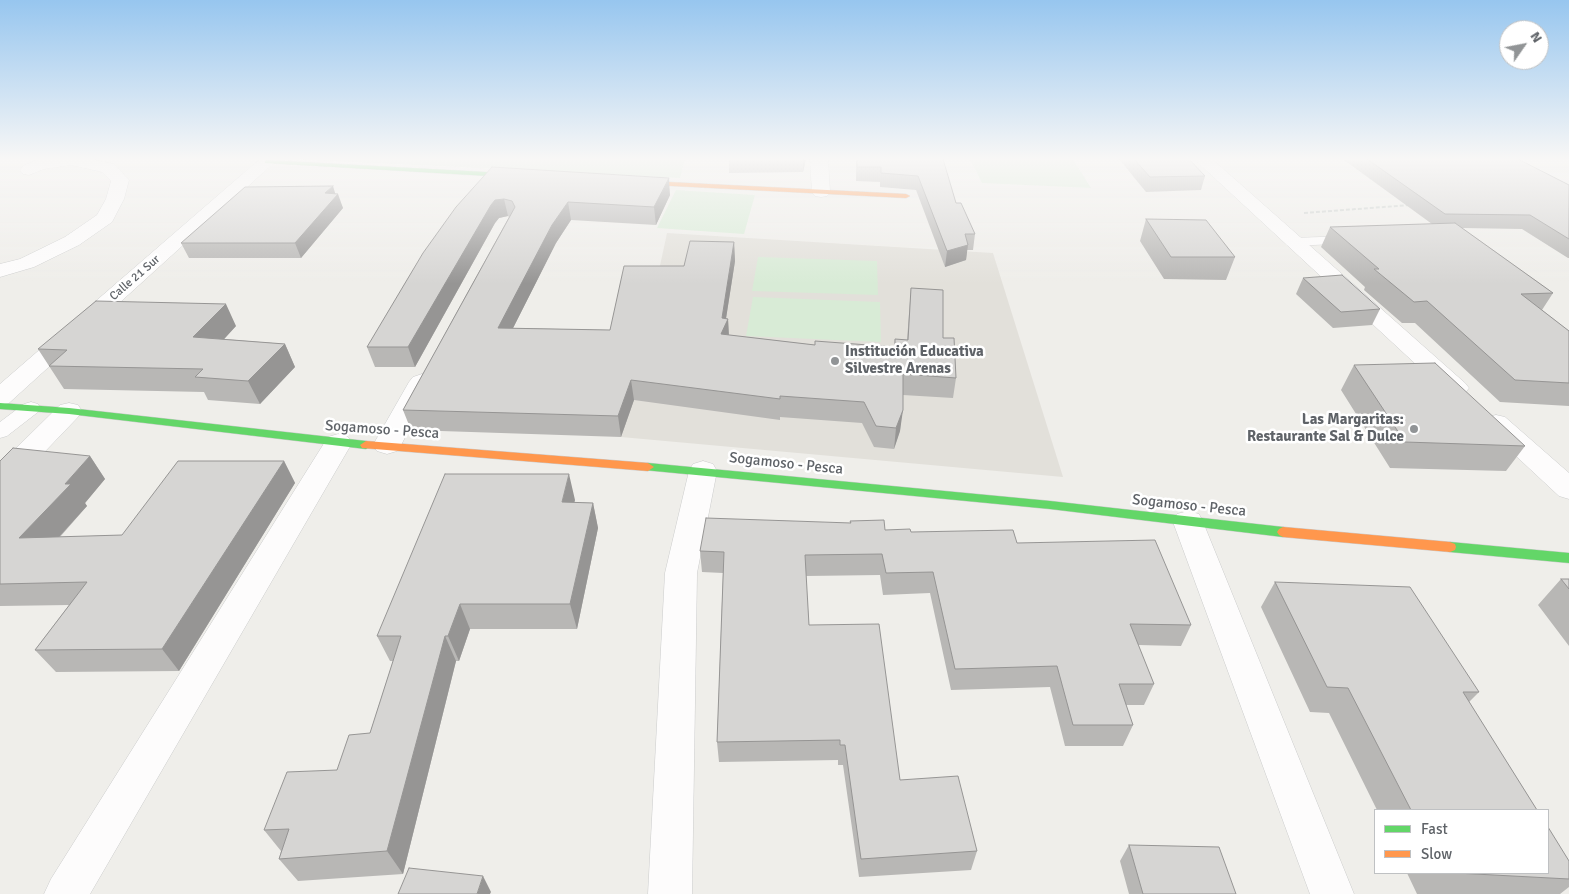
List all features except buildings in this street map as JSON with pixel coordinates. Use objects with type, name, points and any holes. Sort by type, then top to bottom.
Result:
[{"type":"main road","name":"Sogamoso - Pesca","points":[[0,406],[69,411],[338,443],[387,445],[703,472],[1050,505],[1188,522],[1569,558]]},
{"type":"street","points":[[0,271],[27,263],[72,241],[105,218],[114,201]]},
{"type":"street","name":"Calle 21 Sur","points":[[0,397],[224,201]]},
{"type":"street","points":[[1247,201],[1569,489]]},
{"type":"street","points":[[387,445],[434,360]]},
{"type":"street","points":[[0,481],[69,411]]},
{"type":"street","points":[[66,894],[338,443]]},
{"type":"street","points":[[670,894],[681,573],[703,472]]},
{"type":"street","points":[[1188,522],[1332,894]]},
{"type":"lane","points":[[1292,242],[1360,240]]},
{"type":"lane","points":[[0,432],[31,408]]},
{"type":"path","points":[[1263,216],[1418,204]]},
{"type":"path","points":[[1408,205],[1414,209]]},
{"type":"shaded area","name":"Institución Educativa Silvestre Arenas","points":[[667,233],[993,253],[1063,477],[621,437],[630,405]]},
{"type":"green space","points":[[671,201],[753,201],[744,234],[657,228]]},
{"type":"green space","points":[[758,257],[877,261],[878,295],[752,291]]},
{"type":"green space","points":[[753,297],[880,302],[881,342],[746,336]]},
{"type":"traffic: fast","points":[[0,406],[69,411],[366,445]]},
{"type":"traffic: fast","points":[[648,467],[1050,505],[1283,532]]},
{"type":"traffic: fast","points":[[1450,547],[1569,558]]},
{"type":"traffic: slow","points":[[366,445],[648,467]]},
{"type":"traffic: slow","points":[[1283,532],[1450,547]]},
{"type":"place","name":"Institución Educativa Silvestre Arenas","points":[[835,361]]},
{"type":"place","name":"Las Margaritas: Restaurante Sal & Dulce","points":[[1414,429]]}]
